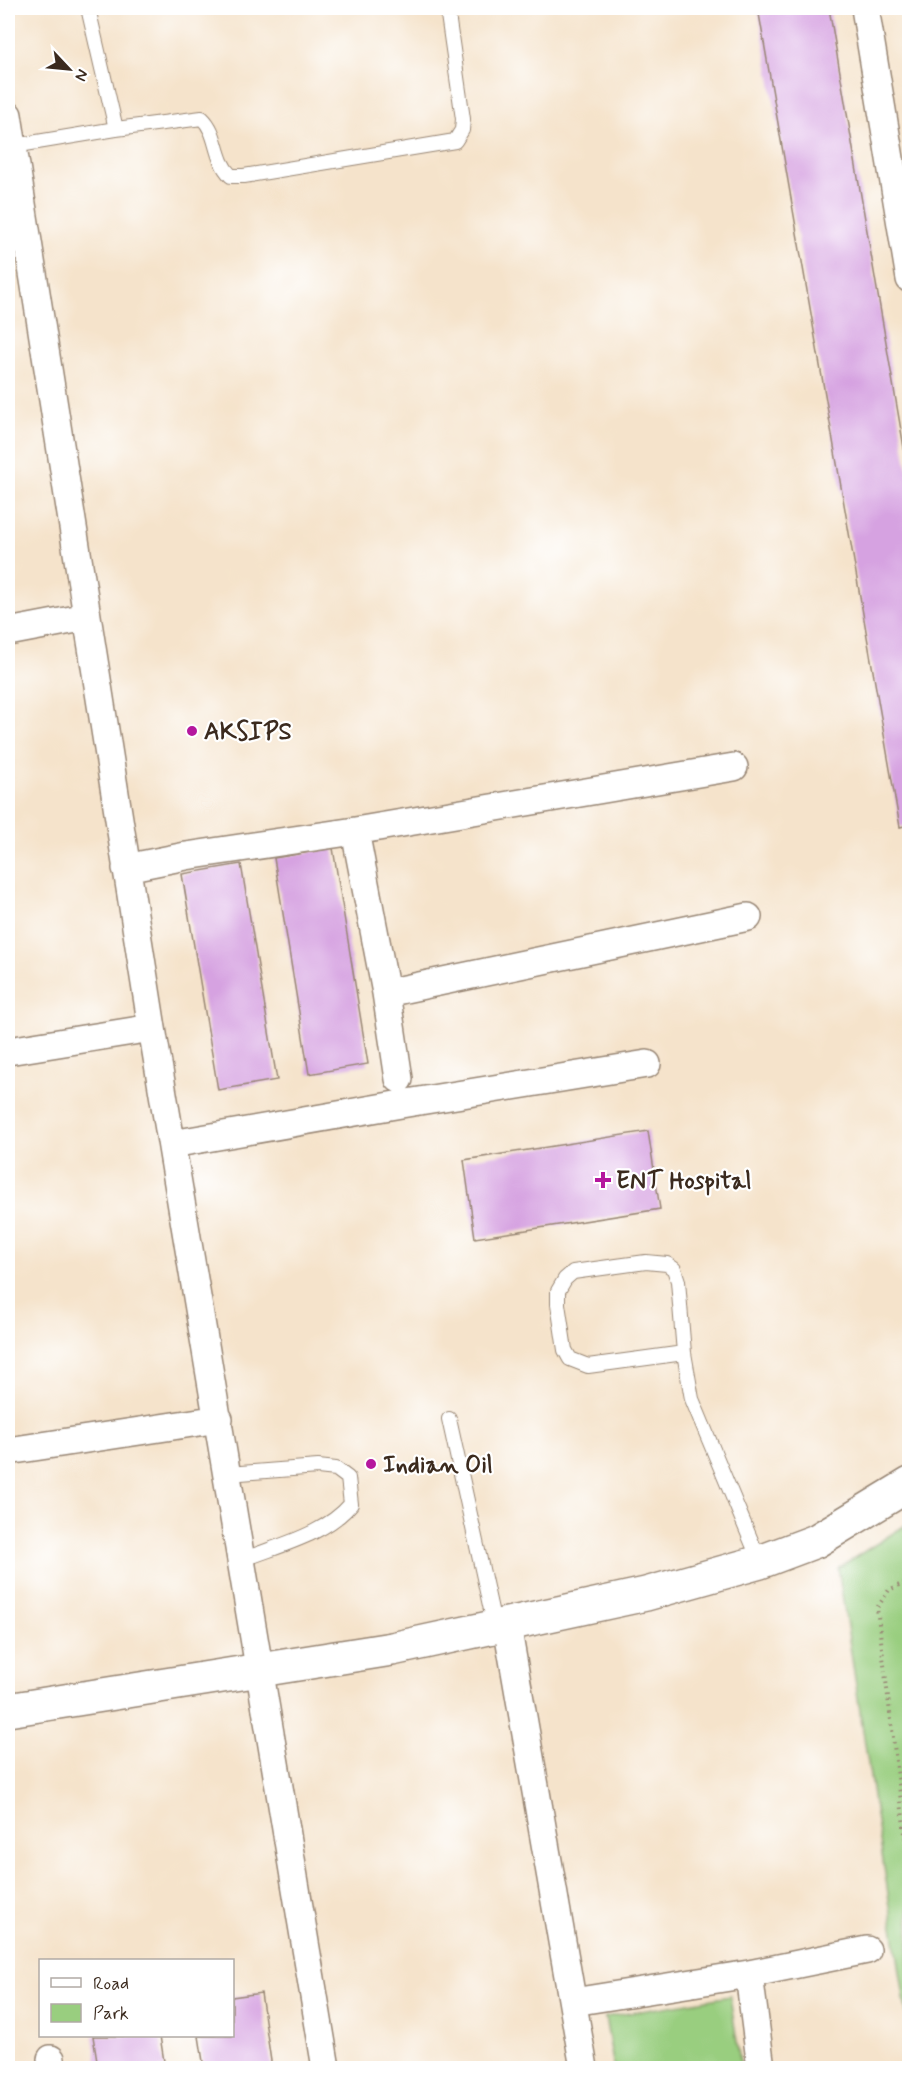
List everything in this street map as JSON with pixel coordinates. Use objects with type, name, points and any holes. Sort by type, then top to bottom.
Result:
[{"type":"street","points":[[865,8],[909,279]]},
{"type":"street","points":[[8,115],[10,147],[152,1028],[326,2068]]},
{"type":"street","points":[[8,632],[87,617]]},
{"type":"street","points":[[126,868],[186,856],[355,831],[734,767]]},
{"type":"street","points":[[355,831],[386,993],[399,1079]]},
{"type":"street","points":[[386,993],[748,916]]},
{"type":"street","points":[[8,1051],[152,1028]]},
{"type":"street","points":[[172,1144],[647,1064]]},
{"type":"street","points":[[8,1451],[219,1419]]},
{"type":"street","points":[[8,1710],[392,1649],[646,1594],[760,1562],[816,1541],[909,1484]]},
{"type":"street","points":[[501,1626],[584,2068]]},
{"type":"street","points":[[573,2002],[749,1974],[867,1950]]},
{"type":"street","points":[[749,1974],[761,2068]]},
{"type":"lane","points":[[88,8],[116,129]]},
{"type":"lane","points":[[10,147],[116,129],[201,118],[210,125],[222,167],[231,176],[243,176],[454,141],[462,130],[463,119],[447,8]]},
{"type":"lane","points":[[684,1353],[588,1366],[570,1359],[565,1350],[558,1291],[565,1279],[573,1272],[646,1262],[667,1264],[674,1269],[678,1281],[684,1353],[692,1399],[760,1562]]},
{"type":"lane","points":[[449,1419],[501,1626]]},
{"type":"lane","points":[[228,1474],[318,1467],[336,1468],[348,1478],[351,1504],[340,1517],[323,1528],[242,1560]]},
{"type":"path","points":[[909,1580],[889,1590],[877,1608],[909,1874]]},
{"type":"green space","points":[[909,1523],[909,2030],[838,1568]]},
{"type":"green space","points":[[730,1996],[741,2068],[614,2068],[605,2017]]},
{"type":"building","points":[[758,8],[829,8],[909,477],[909,825],[900,827]]},
{"type":"building","points":[[333,848],[368,1064],[309,1074],[274,858]]},
{"type":"building","points":[[241,864],[277,1080],[218,1090],[182,874]]},
{"type":"building","points":[[648,1131],[660,1209],[475,1238],[464,1160]]},
{"type":"building","points":[[261,1993],[272,2068],[204,2068],[199,2037],[234,2037],[234,1997]]},
{"type":"building","points":[[93,2037],[160,2037],[165,2068],[98,2068]]},
{"type":"place","name":"AKSIPS","points":[[192,731]]},
{"type":"place","name":"ENT Hospital","points":[[603,1180]]},
{"type":"place","name":"Indian Oil","points":[[371,1464]]}]
